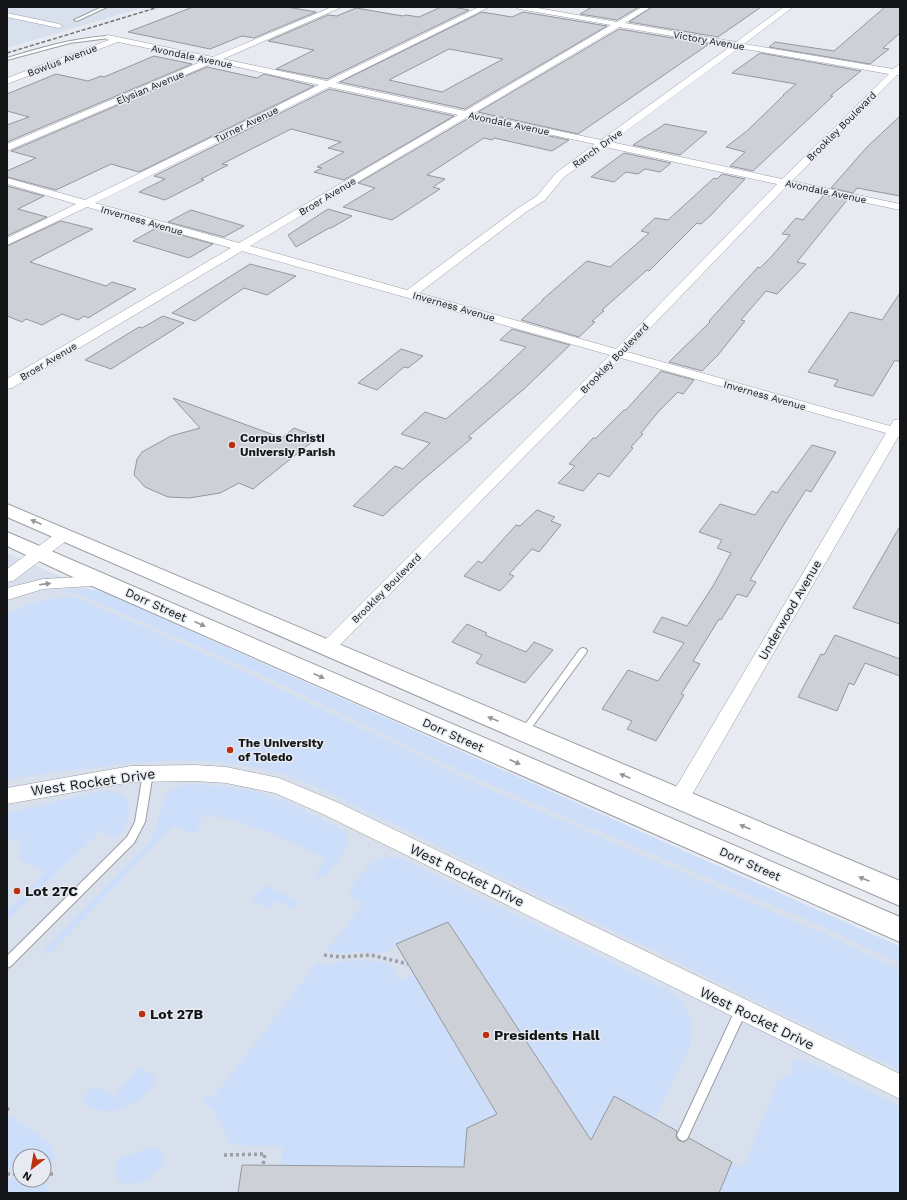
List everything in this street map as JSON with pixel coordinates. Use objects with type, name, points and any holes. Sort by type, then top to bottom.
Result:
[{"type":"main road","points":[[7,510],[900,894]]},
{"type":"main road","name":"Dorr Street","points":[[7,538],[100,581],[900,930]]},
{"type":"main road","points":[[570,786],[708,833],[803,875],[812,876],[817,872],[822,861]]},
{"type":"street","name":"Elysian Avenue","points":[[7,148],[338,7]]},
{"type":"street","name":"Turner Avenue","points":[[7,242],[485,7]]},
{"type":"street","name":"Victory Avenue","points":[[519,7],[898,71]]},
{"type":"street","name":"Broer Avenue","points":[[7,385],[647,7]]},
{"type":"street","name":"Ranch Drive","points":[[410,294],[522,210],[541,198],[560,175],[789,7]]},
{"type":"street","points":[[7,16],[59,26]]},
{"type":"street","name":"Avondale Avenue","points":[[113,38],[900,207]]},
{"type":"street","name":"Bowlus Avenue","points":[[7,81],[113,38]]},
{"type":"street","name":"Brookley Boulevard","points":[[327,648],[619,353],[785,182],[898,71]]},
{"type":"street","name":"Inverness Avenue","points":[[7,181],[619,353],[898,429]]},
{"type":"street","name":"Underwood Avenue","points":[[680,799],[898,429]]},
{"type":"street","points":[[7,577],[64,535]]},
{"type":"street","points":[[7,594],[43,584],[100,581]]},
{"type":"street","name":"West Rocket Drive","points":[[7,796],[131,774],[148,773],[226,775],[279,786],[305,796],[900,1087]]},
{"type":"lane","points":[[76,20],[105,7]]},
{"type":"lane","points":[[7,59],[55,46],[90,39],[113,38]]},
{"type":"lane","points":[[524,732],[583,651]]},
{"type":"lane","points":[[7,963],[131,840],[140,822],[148,773]]},
{"type":"lane","points":[[683,1135],[741,1010]]},
{"type":"path","points":[[324,955],[329,957],[341,955],[373,956],[408,964]]},
{"type":"path","points":[[224,1155],[265,1154],[263,1165]]},
{"type":"shaded area","points":[[7,7],[145,7],[7,48]]},
{"type":"shaded area","name":"The University of Toledo","points":[[7,553],[900,946],[900,1193],[7,1193]]},
{"type":"shaded area","points":[[85,589],[97,590],[110,595],[900,947],[900,963],[820,925],[489,784],[247,668],[79,594],[56,591]]},
{"type":"shaded area","points":[[59,597],[75,597],[237,668],[465,779],[824,934],[900,970],[900,1070],[319,788],[285,774],[240,765],[207,761],[173,761],[107,766],[7,779],[7,614],[30,604]]},
{"type":"shaded area","points":[[196,784],[254,791],[286,802],[342,830],[348,839],[342,856],[327,873],[318,878],[316,873],[326,859],[252,826],[203,814],[198,828],[194,833],[174,825],[50,954],[44,954],[44,950],[149,843],[155,833],[166,796],[172,790],[182,786]]},
{"type":"shaded area","points":[[101,791],[117,792],[128,801],[128,820],[122,832],[113,838],[100,831],[7,921],[7,911],[46,872],[19,860],[20,838],[7,841],[7,813]]},
{"type":"shaded area","points":[[384,857],[401,858],[675,995],[686,1007],[689,1014],[692,1037],[690,1046],[655,1119],[614,1096],[591,1140],[448,922],[396,944],[390,950],[383,953],[355,952],[335,955],[327,950],[363,904],[352,897],[349,891],[368,866]]},
{"type":"shaded area","points":[[265,885],[298,902],[295,910],[276,900],[269,908],[251,899]]},
{"type":"shaded area","points":[[341,961],[375,961],[388,964],[394,967],[397,979],[407,978],[415,974],[497,1114],[467,1128],[464,1167],[281,1166],[282,1146],[233,1145],[228,1143],[220,1120],[203,1102],[207,1096],[212,1099],[318,962],[325,966]]},
{"type":"shaded area","points":[[791,1060],[814,1064],[900,1106],[900,1193],[719,1193],[732,1163],[743,1168],[778,1081],[782,1077],[792,1073],[793,1069]]},
{"type":"shaded area","points":[[139,1067],[156,1077],[154,1084],[145,1095],[127,1107],[112,1111],[104,1111],[89,1105],[82,1100],[90,1090],[94,1088],[100,1089],[114,1097]]},
{"type":"shaded area","points":[[9,1115],[50,1143],[55,1154],[52,1164],[52,1148],[12,1148],[12,1169],[7,1169],[7,1117]]},
{"type":"shaded area","points":[[151,1147],[161,1151],[164,1157],[162,1165],[155,1173],[136,1184],[126,1184],[117,1179],[115,1169],[119,1159]]},
{"type":"shaded area","points":[[7,1179],[12,1179],[12,1188],[49,1188],[46,1193],[7,1193]]},
{"type":"building","points":[[193,7],[287,7],[316,12],[254,38],[242,36],[210,49],[128,32]]},
{"type":"building","points":[[441,7],[453,7],[469,10],[327,79],[276,69],[314,50],[268,41],[328,15],[337,16],[356,8],[403,16],[419,17]]},
{"type":"building","points":[[592,7],[639,7],[617,20],[580,14]]},
{"type":"building","points":[[652,7],[761,7],[718,37],[629,22]]},
{"type":"building","points":[[885,7],[900,7],[900,33],[883,48],[889,49],[870,64],[769,47],[775,42],[834,51]]},
{"type":"building","points":[[482,12],[512,17],[523,12],[607,26],[465,109],[340,82]],"holes":[[[449,49],[503,59],[442,92],[389,80]]]},
{"type":"building","points":[[619,29],[709,44],[578,134],[478,112]]},
{"type":"building","points":[[760,53],[861,71],[830,96],[833,96],[753,171],[730,166],[745,152],[726,147],[747,131],[796,84],[732,73]]},
{"type":"building","points":[[154,56],[192,64],[7,142],[7,125],[29,117],[7,111],[7,94],[56,74],[88,81],[101,76],[104,77]]},
{"type":"building","points":[[207,67],[257,78],[264,74],[314,86],[139,172],[111,164],[56,190],[7,177],[7,171],[36,158],[11,151]]},
{"type":"building","points":[[329,89],[454,116],[344,180],[314,172],[322,168],[317,167],[344,152],[328,148],[341,142],[291,129],[222,164],[228,165],[201,179],[204,180],[165,200],[139,192],[165,179],[154,176]]},
{"type":"building","points":[[900,116],[900,196],[857,188],[853,193],[831,188],[867,147]]},
{"type":"building","points":[[467,119],[569,140],[552,151],[494,138],[492,140],[484,138],[427,175],[445,179],[433,187],[440,189],[392,220],[343,207],[375,188],[358,183]]},
{"type":"building","points":[[665,124],[707,132],[680,155],[633,145]]},
{"type":"building","points":[[624,153],[671,163],[660,172],[645,169],[638,174],[626,172],[614,182],[591,177]]},
{"type":"building","points":[[722,174],[745,179],[710,216],[701,224],[697,223],[649,271],[647,270],[602,310],[604,311],[592,321],[595,322],[579,337],[521,320],[587,261],[610,267],[649,233],[641,231],[655,218],[668,220],[714,178],[717,179]]},
{"type":"building","points":[[7,186],[44,196],[18,209],[47,217],[7,236]]},
{"type":"building","points":[[824,195],[847,200],[797,262],[806,264],[777,294],[766,291],[741,320],[745,321],[718,355],[702,371],[669,362],[710,322],[709,321],[758,267],[760,268],[772,256],[790,235],[782,234],[796,218],[803,220]]},
{"type":"building","points":[[328,209],[352,216],[296,247],[288,235]]},
{"type":"building","points":[[191,210],[244,226],[224,237],[168,222]]},
{"type":"building","points":[[61,221],[93,229],[30,262],[106,286],[112,282],[136,289],[88,318],[84,316],[78,320],[62,314],[42,325],[26,319],[22,322],[7,316],[7,246]]},
{"type":"building","points":[[156,228],[213,244],[189,258],[133,241]]},
{"type":"building","points":[[250,264],[296,276],[267,295],[244,288],[195,321],[172,313]]},
{"type":"building","points":[[900,293],[900,362],[895,360],[873,396],[834,386],[838,380],[808,372],[850,312],[882,320]]},
{"type":"building","points":[[163,316],[184,323],[111,369],[85,360],[139,327],[142,328]]},
{"type":"building","points":[[512,329],[570,345],[525,388],[468,437],[472,438],[383,516],[353,506],[395,466],[403,469],[430,443],[401,434],[425,412],[446,419],[526,347],[500,340]]},
{"type":"building","points":[[401,349],[423,356],[408,368],[404,367],[377,390],[358,383]]},
{"type":"building","points":[[661,371],[694,380],[683,394],[678,392],[659,411],[641,433],[643,434],[631,447],[633,448],[609,477],[599,473],[583,491],[558,483],[575,466],[569,464],[593,438],[596,438],[624,410],[626,410]]},
{"type":"building","name":"Corpus Christi Universiy Parish","points":[[173,398],[282,438],[294,428],[318,437],[253,489],[239,483],[220,493],[189,498],[168,497],[145,487],[134,475],[137,459],[142,452],[171,436],[200,428]]},
{"type":"building","points":[[812,445],[836,452],[811,492],[806,490],[786,521],[750,580],[756,582],[747,597],[737,594],[721,620],[719,619],[693,661],[700,664],[681,694],[684,695],[656,741],[627,729],[632,721],[602,709],[628,670],[658,681],[684,643],[653,632],[662,617],[687,626],[713,586],[731,553],[717,548],[722,540],[699,532],[720,504],[755,515],[772,491],[777,493]]},
{"type":"building","points":[[537,510],[555,517],[551,521],[561,525],[539,552],[532,549],[509,574],[514,576],[500,591],[464,576],[478,561],[482,563],[516,525],[520,526]]},
{"type":"building","points":[[900,526],[900,624],[853,608]]},
{"type":"building","points":[[467,624],[487,633],[485,635],[526,652],[534,642],[553,650],[525,683],[476,663],[482,655],[452,642]]},
{"type":"building","points":[[835,635],[900,659],[900,676],[865,663],[854,685],[849,683],[837,711],[798,697],[821,654],[824,655]]},
{"type":"building","name":"Presidents Hall","points":[[448,922],[591,1140],[614,1096],[677,1131],[676,1136],[678,1140],[684,1142],[689,1138],[732,1162],[719,1193],[238,1193],[242,1165],[464,1167],[467,1128],[497,1114],[396,944]]},
{"type":"railway","points":[[7,53],[159,7]]},
{"type":"place","name":"Corpus Christi Universiy Parish","points":[[232,445]]},
{"type":"place","name":"The University of Toledo","points":[[230,750]]},
{"type":"place","name":"Lot 27C","points":[[17,891]]},
{"type":"place","name":"Lot 27B","points":[[142,1014]]},
{"type":"place","name":"Presidents Hall","points":[[486,1035]]}]
